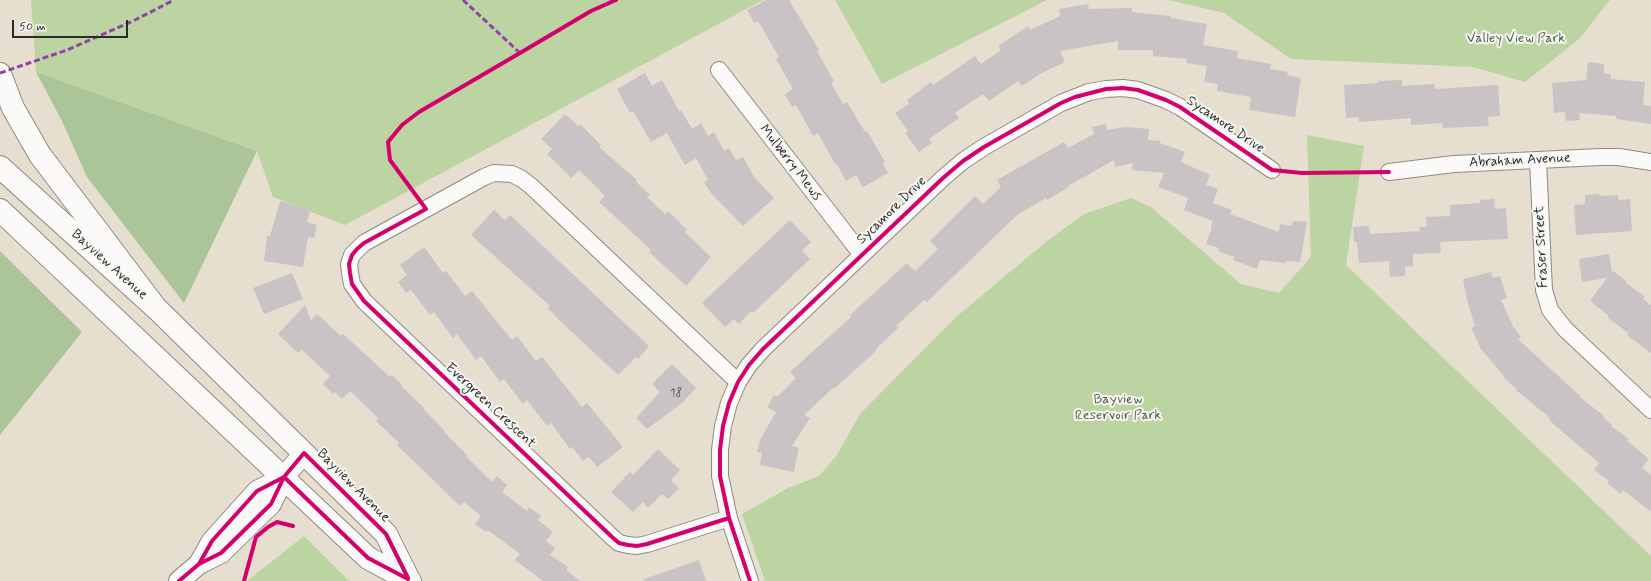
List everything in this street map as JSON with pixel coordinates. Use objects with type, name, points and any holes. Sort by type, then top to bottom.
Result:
[{"type":"main road","points":[[0,74],[13,108],[40,155],[155,307]]},
{"type":"main road","name":"Bayview Avenue","points":[[0,167],[155,307],[386,534],[409,580]]},
{"type":"main road","name":"Bayview Avenue","points":[[0,210],[368,558],[409,580]]},
{"type":"street","name":"Mulberry Mews","points":[[719,70],[862,255]]},
{"type":"street","name":"Sycamore Drive","points":[[750,581],[729,518],[720,476],[720,450],[723,426],[729,403],[738,382],[763,349],[943,178],[963,161],[984,147],[1061,103],[1089,92],[1123,88],[1138,90],[1166,100],[1180,107],[1272,170]]},
{"type":"street","name":"Abraham Avenue","points":[[1389,172],[1454,164],[1538,160],[1619,157],[1651,162]]},
{"type":"street","name":"Fraser Street","points":[[1538,160],[1544,290],[1550,310],[1565,329],[1651,410]]},
{"type":"street","name":"Evergreen Crescent","points":[[729,518],[637,546],[628,545],[612,538],[364,301],[352,284],[349,264],[352,255],[364,244],[484,177],[494,173],[512,174],[531,186],[738,382]]},
{"type":"street","points":[[179,581],[199,564],[222,553],[271,504],[284,478],[304,453]]},
{"type":"green space","points":[[31,0],[763,0],[345,225],[273,197],[257,151],[36,72]]},
{"type":"green space","points":[[835,0],[1047,0],[882,84]]},
{"type":"green space","name":"Valley View Park","points":[[1169,0],[1610,0],[1579,39],[1525,82],[1473,67],[1291,59],[1224,13]]},
{"type":"green space","points":[[36,72],[257,151],[184,303],[87,177],[62,121]]},
{"type":"green space","name":"Bayview Reservoir Park","points":[[1307,135],[1364,146],[1346,265],[1651,556],[1651,581],[765,581],[742,514],[788,488],[819,476],[837,455],[860,414],[956,317],[1047,241],[1084,214],[1131,198],[1151,207],[1241,284],[1279,293],[1311,257]]},
{"type":"green space","points":[[0,251],[82,332],[0,435]]},
{"type":"green space","points":[[304,536],[349,581],[247,581]]},
{"type":"building","points":[[766,0],[789,0],[819,50],[817,51],[834,81],[831,83],[843,104],[847,102],[865,132],[867,131],[885,162],[883,164],[888,173],[863,187],[856,175],[846,181],[818,133],[813,136],[796,105],[792,107],[785,94],[793,89],[776,59],[779,57],[758,21],[754,23],[747,10]]},
{"type":"building","points":[[1088,4],[1089,9],[1132,8],[1132,12],[1171,16],[1171,18],[1207,24],[1203,45],[1238,51],[1237,58],[1271,64],[1270,69],[1288,72],[1287,75],[1301,78],[1295,117],[1249,110],[1251,97],[1217,91],[1218,84],[1204,82],[1207,66],[1186,63],[1187,59],[1153,56],[1153,50],[1118,50],[1118,41],[1060,51],[1065,62],[1040,74],[1022,86],[1018,81],[989,101],[983,94],[955,113],[959,118],[929,139],[932,143],[919,152],[905,133],[908,131],[895,113],[909,104],[907,100],[931,82],[933,85],[975,56],[981,64],[1001,50],[998,46],[1028,26],[1030,30],[1060,16],[1059,9]]},
{"type":"building","points":[[1588,62],[1604,64],[1604,74],[1611,74],[1611,79],[1645,82],[1643,105],[1651,106],[1651,124],[1616,119],[1616,116],[1579,113],[1580,120],[1566,121],[1565,112],[1554,113],[1552,83],[1586,80]]},
{"type":"building","points":[[645,73],[652,86],[662,80],[679,111],[681,110],[692,129],[701,123],[708,136],[714,132],[724,151],[729,148],[736,160],[743,157],[754,177],[774,198],[743,226],[710,192],[704,182],[708,180],[696,158],[685,165],[667,133],[651,142],[633,111],[630,113],[617,89]]},
{"type":"building","points":[[1402,80],[1402,86],[1434,84],[1435,89],[1498,85],[1500,116],[1488,117],[1489,126],[1443,128],[1442,123],[1411,125],[1411,118],[1359,122],[1358,117],[1346,118],[1344,85]]},
{"type":"building","points":[[565,114],[578,126],[580,124],[601,145],[599,147],[637,180],[636,182],[650,195],[647,197],[665,214],[668,211],[687,230],[685,232],[711,257],[686,286],[649,252],[651,250],[599,202],[605,196],[579,170],[571,178],[547,154],[552,149],[541,139]]},
{"type":"building","points":[[1106,124],[1107,130],[1125,127],[1149,129],[1148,140],[1160,141],[1160,143],[1185,152],[1181,162],[1210,175],[1206,185],[1218,189],[1213,203],[1232,210],[1230,214],[1279,232],[1280,224],[1292,226],[1293,221],[1307,222],[1300,262],[1286,261],[1286,263],[1260,260],[1257,269],[1233,260],[1235,257],[1218,251],[1219,248],[1206,244],[1213,221],[1184,210],[1188,198],[1158,187],[1164,173],[1132,170],[1133,163],[1115,167],[1114,160],[1068,186],[1069,187],[1047,200],[1046,198],[1017,215],[927,302],[924,300],[896,326],[898,328],[875,350],[876,351],[804,415],[810,418],[792,446],[799,448],[794,472],[760,465],[762,453],[757,452],[760,440],[776,412],[767,407],[774,395],[777,397],[796,378],[790,372],[851,317],[850,315],[907,263],[915,271],[938,249],[930,241],[975,196],[983,204],[1001,187],[997,180],[1064,142],[1068,148],[1094,134],[1092,127]]},
{"type":"building","points":[[1599,194],[1599,196],[1618,195],[1618,200],[1630,199],[1632,231],[1576,235],[1574,205],[1585,204],[1585,195]]},
{"type":"building","points":[[1494,199],[1495,209],[1506,208],[1508,239],[1440,242],[1441,253],[1413,254],[1413,266],[1405,267],[1405,276],[1390,277],[1389,261],[1359,263],[1357,242],[1354,242],[1353,227],[1369,226],[1370,234],[1420,231],[1419,227],[1427,227],[1426,217],[1450,216],[1450,205],[1480,203],[1480,200]]},
{"type":"building","points":[[280,201],[310,210],[307,222],[317,225],[314,238],[308,237],[303,267],[264,261],[267,236],[270,236]]},
{"type":"building","points":[[494,210],[505,220],[510,215],[649,346],[638,359],[636,357],[618,375],[559,320],[548,308],[550,306],[471,235]]},
{"type":"building","points":[[790,220],[811,242],[802,251],[810,259],[753,313],[751,311],[739,324],[734,319],[725,327],[702,303]]},
{"type":"building","points":[[424,247],[443,273],[446,271],[465,296],[472,291],[512,340],[517,336],[536,361],[542,357],[582,407],[587,403],[623,447],[597,467],[589,457],[583,461],[572,447],[570,449],[551,423],[547,426],[527,400],[523,404],[504,379],[500,382],[481,356],[476,360],[457,334],[453,338],[434,312],[430,315],[411,290],[406,293],[398,282],[407,275],[400,265]]},
{"type":"building","points":[[1609,254],[1612,272],[1613,271],[1645,297],[1643,299],[1651,305],[1651,353],[1627,335],[1628,333],[1607,317],[1609,316],[1590,301],[1607,278],[1582,282],[1579,259]]},
{"type":"building","points":[[1491,272],[1493,278],[1500,276],[1507,298],[1501,300],[1514,328],[1521,337],[1518,339],[1580,397],[1604,416],[1603,417],[1612,425],[1611,426],[1629,439],[1627,441],[1649,459],[1642,468],[1651,475],[1651,512],[1623,490],[1621,494],[1607,483],[1609,481],[1594,470],[1599,463],[1549,420],[1550,418],[1516,390],[1517,389],[1503,377],[1504,376],[1481,349],[1471,328],[1475,326],[1467,300],[1463,279]]},
{"type":"building","points":[[292,273],[303,299],[264,314],[253,288]]},
{"type":"building","points":[[305,305],[311,320],[317,314],[341,336],[343,334],[390,377],[392,375],[467,455],[466,456],[492,482],[497,476],[507,485],[502,492],[527,511],[529,507],[541,516],[538,520],[553,532],[546,541],[555,548],[550,555],[568,567],[566,570],[580,581],[543,581],[515,560],[520,554],[488,530],[486,532],[475,524],[481,516],[464,502],[460,506],[397,445],[399,443],[376,421],[378,418],[350,391],[342,399],[335,392],[333,394],[323,384],[330,376],[302,350],[298,353],[278,334]]},
{"type":"building","points":[[672,364],[696,388],[682,403],[647,429],[636,418],[660,392],[652,384]]},
{"type":"building","points":[[658,449],[680,470],[671,480],[679,488],[668,499],[662,494],[648,508],[643,502],[633,512],[611,492],[630,472],[633,475]]},
{"type":"building","points":[[699,560],[706,581],[644,581],[644,579]]},
{"type":"marked path","points":[[0,73],[67,50],[133,21],[174,0]]},
{"type":"marked path","points":[[463,0],[520,53]]},
{"type":"cycle path","points":[[616,0],[591,11],[419,112],[402,125],[388,142],[390,160],[426,209],[364,243],[357,249],[352,255],[349,264],[352,284],[364,301],[619,543],[637,546],[647,544],[729,518]]},
{"type":"cycle path","points":[[750,581],[729,518],[720,476],[720,450],[723,426],[729,403],[738,382],[749,365],[763,349],[943,178],[963,161],[984,147],[1061,103],[1075,97],[1106,89],[1123,88],[1138,90],[1166,100],[1180,107],[1272,170],[1302,173],[1389,172]]},
{"type":"cycle path","points":[[179,581],[199,564],[221,553],[271,504],[284,477],[304,453],[386,534],[408,578]]},
{"type":"cycle path","points":[[284,477],[368,558],[408,579]]},
{"type":"cycle path","points":[[199,564],[212,541],[257,491],[284,477]]},
{"type":"cycle path","points":[[244,581],[256,537],[277,522],[293,526]]}]
